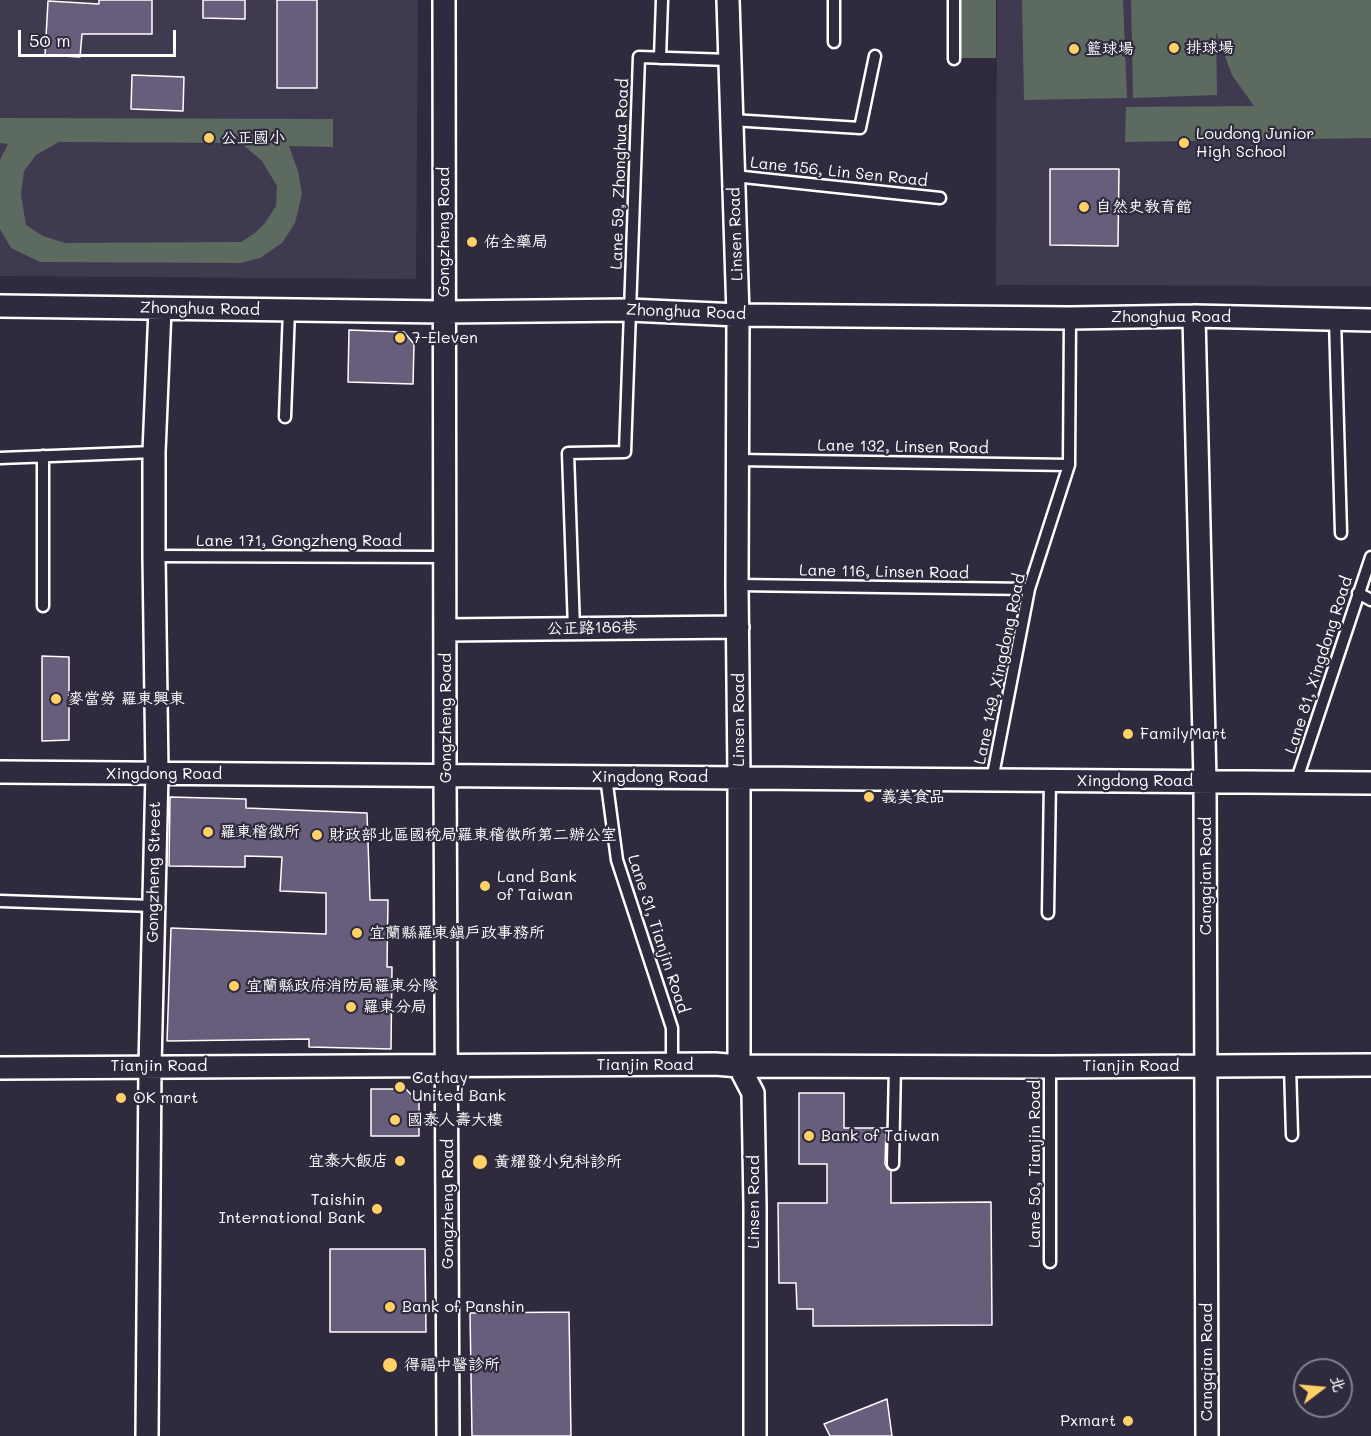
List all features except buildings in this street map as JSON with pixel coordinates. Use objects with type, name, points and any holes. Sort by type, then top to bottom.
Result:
[{"type":"street","name":"Gongzheng Road","points":[[444,0],[448,1436]]},
{"type":"street","name":"Linsen Road","points":[[728,0],[738,315],[739,1066],[753,1093],[754,1436]]},
{"type":"street","name":"Zhonghua Road","points":[[0,306],[444,312],[629,310],[738,315],[1070,318],[1194,316],[1371,320]]},
{"type":"street","name":"Gongzheng Street","points":[[147,1436],[150,1066],[157,773],[154,452],[160,309]]},
{"type":"street","name":"Cangqian Road","points":[[1194,316],[1205,781],[1208,1436]]},
{"type":"street","name":"公正路186巷","points":[[446,630],[738,627]]},
{"type":"street","name":"Xingdong Road","points":[[0,772],[1371,783]]},
{"type":"street","name":"Tianjin Road","points":[[0,1068],[714,1064],[1050,1067],[1371,1065]]},
{"type":"lane","points":[[660,58],[662,0]]},
{"type":"lane","points":[[834,0],[834,42]]},
{"type":"lane","points":[[954,0],[954,59]]},
{"type":"lane","points":[[732,120],[860,128],[875,56]]},
{"type":"lane","name":"Lane 59, Zhonghua Road","points":[[629,310],[639,57],[729,60]]},
{"type":"lane","name":"Lane 156, Lin Sen Road","points":[[734,176],[940,198]]},
{"type":"lane","points":[[285,417],[289,310]]},
{"type":"lane","points":[[574,629],[568,453],[625,452],[629,310]]},
{"type":"lane","name":"Lane 149, Xingdong Road","points":[[992,780],[1029,588],[1069,465],[1070,318]]},
{"type":"lane","points":[[1335,320],[1341,533]]},
{"type":"lane","points":[[0,458],[154,452]]},
{"type":"lane","points":[[43,456],[44,606]]},
{"type":"lane","name":"Lane 132, Linsen Road","points":[[738,460],[1069,465]]},
{"type":"lane","name":"Lane 171, Gongzheng Road","points":[[154,556],[445,557]]},
{"type":"lane","name":"Lane 81, Xingdong Road","points":[[1296,782],[1371,557]]},
{"type":"lane","name":"Lane 116, Linsen Road","points":[[737,585],[1029,588]]},
{"type":"lane","points":[[1358,593],[1371,600]]},
{"type":"lane","name":"Lane 31, Tianjin Road","points":[[606,777],[617,860],[672,1028],[672,1065]]},
{"type":"lane","points":[[1048,913],[1050,780]]},
{"type":"lane","points":[[0,901],[153,906]]},
{"type":"lane","points":[[893,1164],[895,1066]]},
{"type":"lane","points":[[1290,1066],[1292,1135]]},
{"type":"lane","name":"Lane 50, Tianjin Road","points":[[1050,1067],[1050,1262]]},
{"type":"shaded area","name":"公正國小","points":[[0,0],[418,0],[416,279],[0,276]]},
{"type":"shaded area","name":"Loudong Junior High School","points":[[997,0],[1371,0],[1371,286],[996,285]]},
{"type":"green space","points":[[960,0],[996,0],[996,58],[960,58]]},
{"type":"green space","name":"籃球場","points":[[1022,0],[1123,0],[1127,98],[1024,100]]},
{"type":"green space","points":[[1131,0],[1371,0],[1371,138],[1125,142],[1126,107],[1254,106],[1232,75],[1216,32],[1217,95],[1133,98]]},
{"type":"green space","points":[[0,118],[333,119],[333,147],[289,146],[298,171],[302,194],[295,223],[282,243],[260,258],[241,263],[40,262],[11,248],[0,229],[0,160],[8,144],[0,143]],"holes":[[[59,142],[241,143],[262,161],[277,186],[276,206],[265,223],[241,242],[65,243],[43,236],[26,225],[21,195],[24,171],[36,155]]]},
{"type":"place","name":"排球場","points":[[1174,48]]},
{"type":"place","name":"籃球場","points":[[1074,49]]},
{"type":"place","name":"公正國小","points":[[209,138]]},
{"type":"place","name":"Loudong Junior High School","points":[[1184,143]]},
{"type":"place","name":"自然史教育館","points":[[1084,207]]},
{"type":"place","name":"佑全藥局","points":[[472,242]]},
{"type":"place","name":"7-Eleven","points":[[400,338]]},
{"type":"place","name":"麥當勞 羅東興東","points":[[56,699]]},
{"type":"place","name":"FamilyMart","points":[[1128,734]]},
{"type":"place","name":"義美食品","points":[[869,797]]},
{"type":"place","name":"羅東稽徵所","points":[[208,832]]},
{"type":"place","name":"財政部北區國稅局羅東稽徵所第二辦公室","points":[[317,835]]},
{"type":"place","name":"Land Bank of Taiwan","points":[[485,886]]},
{"type":"place","name":"宜蘭縣羅東鎮戶政事務所","points":[[357,933]]},
{"type":"place","name":"宜蘭縣政府消防局羅東分隊","points":[[234,986]]},
{"type":"place","name":"羅東分局","points":[[351,1007]]},
{"type":"place","name":"Cathay United Bank","points":[[400,1087]]},
{"type":"place","name":"OK mart","points":[[121,1098]]},
{"type":"place","name":"國泰人壽大樓","points":[[395,1120]]},
{"type":"place","name":"Bank of Taiwan","points":[[809,1136]]},
{"type":"place","name":"宜泰大飯店","points":[[400,1161]]},
{"type":"place","name":"黃耀發小兒科診所","points":[[480,1162]]},
{"type":"place","name":"Taishin International Bank","points":[[377,1209]]},
{"type":"place","name":"Bank of Panshin","points":[[390,1307]]},
{"type":"place","name":"得福中醫診所","points":[[390,1365]]},
{"type":"place","name":"Pxmart","points":[[1128,1421]]}]
